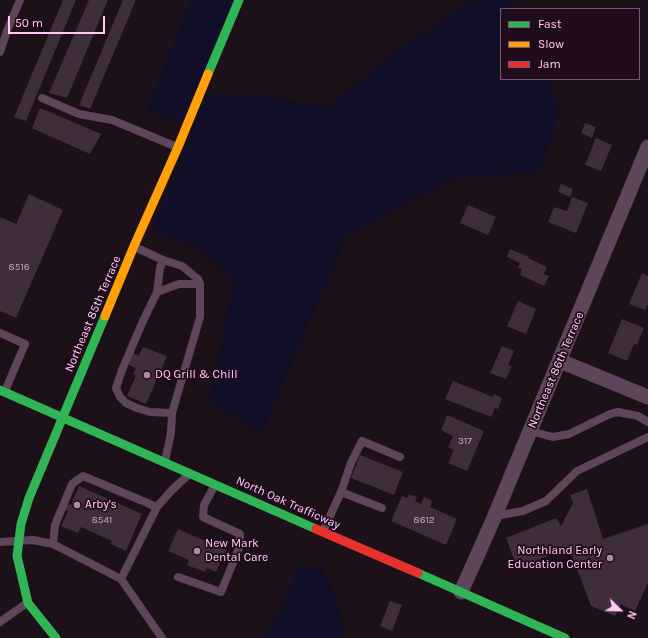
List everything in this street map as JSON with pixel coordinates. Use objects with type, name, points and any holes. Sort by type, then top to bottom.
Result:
[{"type":"street","name":"Northeast 85th Terrace","points":[[56,638],[28,603],[17,556],[21,524],[29,498],[134,246],[178,148],[239,0]]},
{"type":"street","name":"Northeast 86th Terrace","points":[[461,592],[495,516],[648,147]]},
{"type":"street","points":[[560,361],[648,397]]},
{"type":"street","name":"North Oak Trafficway","points":[[2,391],[565,638]]},
{"type":"lane","points":[[0,52],[20,0]]},
{"type":"lane","points":[[42,98],[79,114],[112,120],[178,148]]},
{"type":"lane","points":[[134,246],[163,260],[182,266],[198,279],[200,284],[200,316],[172,413],[171,433],[165,462]]},
{"type":"lane","points":[[163,260],[160,268],[157,292],[122,370],[116,388],[120,397],[131,406],[150,412],[172,413]]},
{"type":"lane","points":[[157,292],[179,284],[200,284]]},
{"type":"lane","points":[[0,333],[25,344],[2,391]]},
{"type":"lane","points":[[530,431],[553,437],[569,434],[610,414],[618,412],[638,416],[648,422]]},
{"type":"lane","points":[[495,516],[523,511],[546,501],[577,471],[648,437]]},
{"type":"lane","points":[[323,531],[351,463],[362,441],[400,457]]},
{"type":"lane","points":[[121,579],[157,507],[190,473]]},
{"type":"lane","points":[[53,544],[54,525],[72,484],[83,476],[157,507]]},
{"type":"lane","points":[[178,577],[221,592],[239,548],[240,534],[203,517],[204,505],[216,484]]},
{"type":"lane","points":[[340,492],[382,508]]},
{"type":"lane","points":[[0,542],[33,540],[53,544],[121,579],[162,638]]},
{"type":"lane","points":[[0,622],[28,603]]},
{"type":"shaded area","points":[[191,0],[239,0],[186,126],[147,110]]},
{"type":"shaded area","points":[[474,0],[509,0],[516,8],[500,8],[500,80],[548,80],[558,113],[540,172],[454,178],[347,234],[261,433],[209,400],[235,281],[204,251],[152,229],[205,94],[267,96],[328,108],[393,55]]},
{"type":"shaded area","points":[[321,565],[334,595],[343,624],[341,638],[262,638],[276,620],[299,568]]},
{"type":"building","points":[[63,0],[76,0],[26,121],[14,117]]},
{"type":"building","points":[[89,0],[108,0],[67,98],[49,93]]},
{"type":"building","points":[[123,0],[136,0],[90,109],[79,105]]},
{"type":"building","points":[[40,108],[101,134],[90,154],[32,128]]},
{"type":"building","points":[[585,123],[596,127],[592,138],[581,133]]},
{"type":"building","points":[[596,138],[612,145],[601,171],[585,165]]},
{"type":"building","points":[[561,184],[573,189],[570,197],[558,192]]},
{"type":"building","points":[[29,194],[63,210],[16,318],[0,311],[0,217],[16,224]]},
{"type":"building","points":[[572,197],[588,203],[576,233],[548,222],[554,207],[567,211]]},
{"type":"building","points":[[468,205],[496,217],[488,235],[460,223]]},
{"type":"building","points":[[510,249],[547,267],[544,274],[549,276],[544,286],[520,275],[522,269],[518,268],[520,263],[507,257]]},
{"type":"building","points":[[642,273],[648,276],[648,304],[645,310],[629,304]]},
{"type":"building","points":[[518,301],[536,309],[526,334],[507,326]]},
{"type":"building","points":[[622,319],[644,328],[637,345],[634,344],[627,361],[608,353]]},
{"type":"building","points":[[502,346],[514,351],[508,365],[512,366],[506,379],[490,373]]},
{"type":"building","name":"DQ Grill & Chill","points":[[143,347],[167,356],[146,404],[127,396],[136,376],[133,374],[136,368],[129,365],[132,353],[139,355]]},
{"type":"building","points":[[453,381],[493,397],[494,394],[502,398],[498,409],[495,408],[491,417],[445,399]]},
{"type":"building","points":[[447,415],[484,431],[467,471],[448,463],[454,450],[448,447],[453,436],[441,430]]},
{"type":"building","points":[[360,455],[403,472],[394,495],[351,478]]},
{"type":"building","points":[[79,486],[142,514],[126,551],[111,544],[112,541],[81,527],[78,533],[61,526],[68,511],[65,510],[68,504],[71,505]]},
{"type":"building","name":"Northland Early Education Center","points":[[587,489],[603,539],[648,524],[648,583],[635,611],[621,604],[615,616],[591,606],[569,548],[517,568],[506,538],[556,518],[561,526],[573,503],[570,495]]},
{"type":"building","points":[[409,494],[417,497],[415,501],[421,504],[424,497],[432,501],[430,507],[457,519],[446,545],[391,521],[402,496],[408,498]]},
{"type":"building","name":"New Mark Dental Care","points":[[178,529],[226,550],[216,572],[207,568],[205,572],[187,565],[189,560],[168,551]]},
{"type":"building","points":[[390,601],[402,605],[392,631],[380,626]]},
{"type":"traffic: fast","points":[[208,74],[239,0]]},
{"type":"traffic: fast","points":[[56,638],[28,603],[17,556],[21,524],[29,498],[105,316]]},
{"type":"traffic: fast","points":[[0,390],[316,529]]},
{"type":"traffic: fast","points":[[418,573],[565,638]]},
{"type":"traffic: slow","points":[[105,316],[208,74]]},
{"type":"traffic: jam","points":[[316,529],[418,573]]},
{"type":"place","name":"DQ Grill & Chill","points":[[147,375]]},
{"type":"place","name":"Arby's","points":[[77,505]]},
{"type":"place","name":"New Mark Dental Care","points":[[197,551]]},
{"type":"place","name":"Northland Early Education Center","points":[[610,558]]}]
